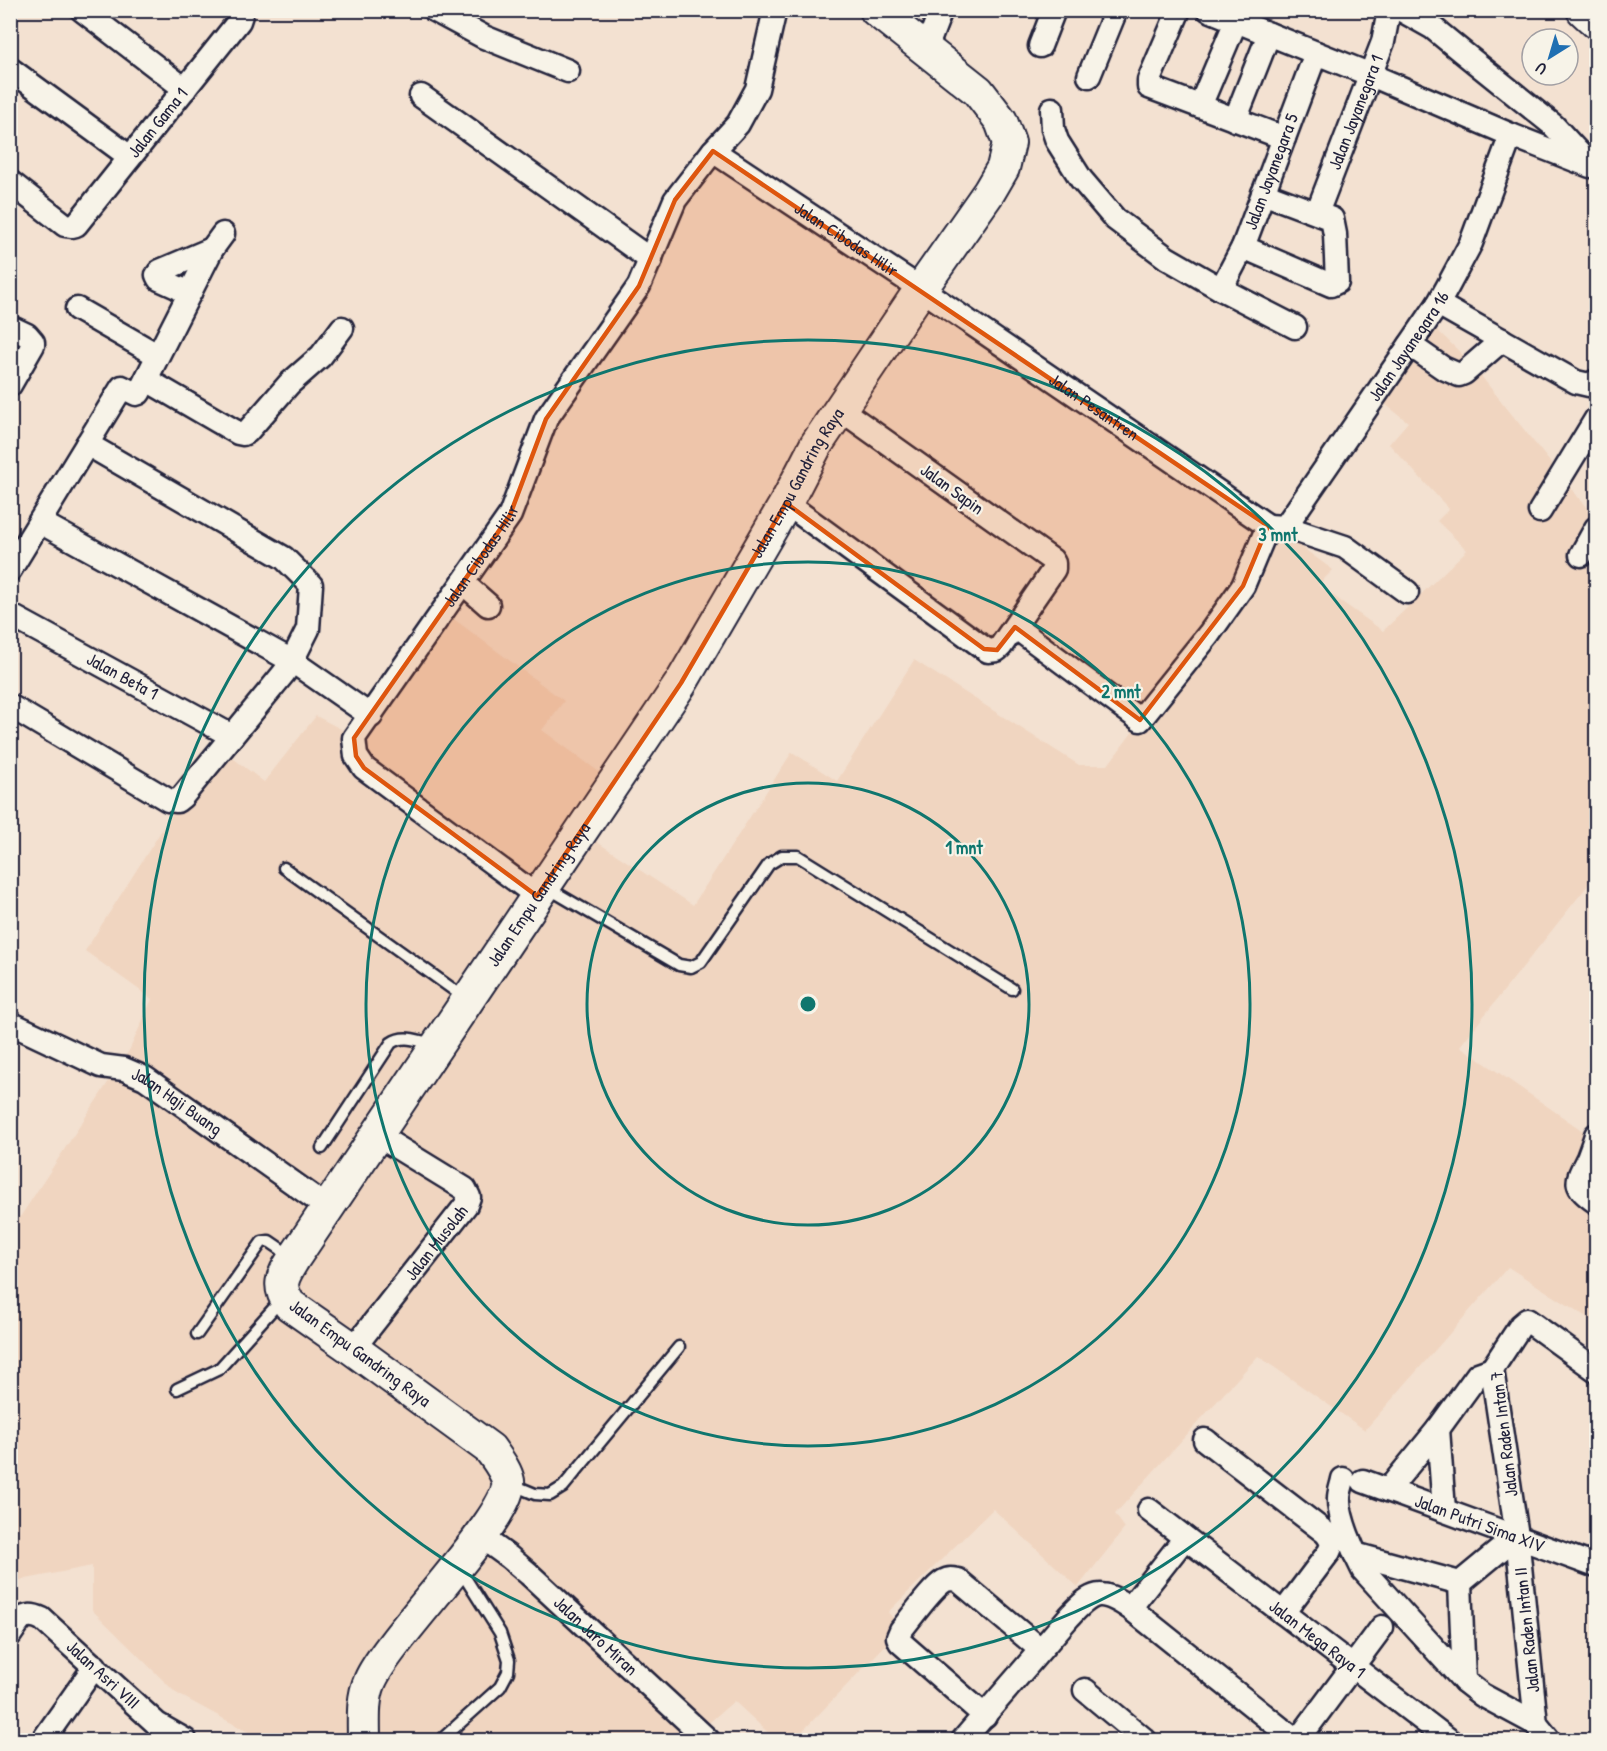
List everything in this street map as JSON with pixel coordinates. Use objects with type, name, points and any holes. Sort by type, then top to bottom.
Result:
[{"type":"street","points":[[82,10],[185,89]]},
{"type":"street","name":"Jalan Gama 1","points":[[10,182],[65,225],[72,226],[80,221],[239,21],[240,10]]},
{"type":"street","points":[[434,10],[484,38],[568,71]]},
{"type":"street","name":"Jalan Cibodas Hilir","points":[[542,890],[364,768],[356,756],[354,738],[510,515],[546,419],[639,286],[675,200],[713,151],[738,124],[757,89],[776,10]]},
{"type":"street","name":"Jalan Empu Gandring Raya","points":[[508,1482],[490,1449],[290,1305],[284,1296],[283,1276],[327,1207],[681,683],[786,503],[816,445],[989,192],[1003,168],[1009,143],[1001,121],[978,91],[876,10]]},
{"type":"street","points":[[926,49],[941,10]]},
{"type":"street","points":[[1040,46],[1054,10]]},
{"type":"street","points":[[1089,76],[1116,10]]},
{"type":"street","points":[[1179,10],[1148,84],[1149,87],[1284,138]]},
{"type":"street","points":[[1209,10],[1593,167]]},
{"type":"street","name":"Jalan Jayanegara 1","points":[[1317,213],[1383,42],[1389,10]]},
{"type":"street","points":[[1401,10],[1433,28],[1535,111],[1593,167]]},
{"type":"street","points":[[1583,10],[1596,22]]},
{"type":"street","points":[[1200,106],[1236,21]]},
{"type":"street","points":[[1235,120],[1269,34]]},
{"type":"street","name":"Jalan Jayanegara 5","points":[[1221,290],[1244,247],[1317,53]]},
{"type":"street","points":[[10,69],[130,157]]},
{"type":"street","points":[[421,96],[651,260]]},
{"type":"street","points":[[1052,109],[1053,129],[1057,141],[1082,179],[1115,219],[1167,258],[1221,290],[1295,327]]},
{"type":"street","name":"Jalan Jayanegara 16","points":[[1015,627],[1140,720],[1209,634],[1243,586],[1276,526],[1438,304],[1471,243],[1511,135]]},
{"type":"street","name":"Jalan Cibodas Hilir","points":[[713,151],[921,289]]},
{"type":"street","points":[[1244,247],[1331,285],[1337,282],[1335,234],[1332,219],[1263,193]]},
{"type":"street","points":[[10,570],[122,387],[138,394],[147,380],[217,242],[160,271],[157,275],[159,279],[190,293]]},
{"type":"street","name":"Jalan Pesantren","points":[[921,289],[1276,526],[1345,547],[1407,592]]},
{"type":"street","points":[[1438,304],[1576,382],[1589,385],[1596,381]]},
{"type":"street","points":[[77,309],[158,355]]},
{"type":"street","points":[[10,327],[27,335],[33,342],[10,385]]},
{"type":"street","points":[[147,380],[243,434],[289,384],[321,356],[342,328]]},
{"type":"street","points":[[1410,345],[1443,368],[1459,375],[1502,340]]},
{"type":"street","name":"Jalan Sapin","points":[[840,409],[1052,560],[1054,566],[1051,573],[1015,627]]},
{"type":"street","points":[[1540,511],[1596,419]]},
{"type":"street","points":[[10,706],[168,800],[177,801],[292,661],[308,629],[311,585],[284,558],[87,444]]},
{"type":"street","points":[[786,503],[984,649],[998,650],[1015,627]]},
{"type":"street","points":[[40,522],[292,661],[371,716]]},
{"type":"street","points":[[1581,555],[1596,528]]},
{"type":"street","points":[[462,583],[488,605]]},
{"type":"street","name":"Jalan Beta 1","points":[[10,615],[232,736]]},
{"type":"street","name":"Jalan Haji Buang","points":[[10,1023],[101,1065],[124,1069],[145,1078],[327,1207]]},
{"type":"street","name":"Jalan Musolah","points":[[353,1349],[466,1205],[469,1197],[465,1189],[377,1134]]},
{"type":"street","points":[[1596,1135],[1577,1182],[1585,1194],[1596,1202]]},
{"type":"street","name":"Jalan Raden Intan 7","points":[[1517,1536],[1492,1369],[1521,1325],[1527,1320],[1596,1370]]},
{"type":"street","points":[[1388,1490],[1438,1429],[1478,1374],[1492,1369]]},
{"type":"street","points":[[1438,1429],[1444,1510]]},
{"type":"street","points":[[1204,1440],[1326,1533],[1330,1539],[1332,1545],[1329,1552],[1283,1613]]},
{"type":"street","name":"Jalan Putri Sima XIV","points":[[1354,1554],[1340,1509],[1339,1497],[1353,1480],[1388,1490],[1596,1566]]},
{"type":"street","points":[[364,1740],[365,1694],[376,1667],[480,1536],[498,1510],[508,1482]]},
{"type":"street","name":"Jalan Mega Raya 1","points":[[1149,1510],[1352,1668],[1449,1740]]},
{"type":"street","name":"Jalan Jaro Miran","points":[[480,1536],[529,1574],[708,1740]]},
{"type":"street","points":[[1460,1583],[1517,1536]]},
{"type":"street","name":"Jalan Raden Intan II","points":[[1517,1536],[1543,1732]]},
{"type":"street","points":[[1130,1608],[1185,1538]]},
{"type":"street","points":[[1354,1554],[1460,1583]]},
{"type":"street","points":[[1354,1554],[1363,1570],[1464,1681],[1482,1695],[1543,1732]]},
{"type":"street","points":[[985,1716],[900,1642],[898,1637],[901,1630],[938,1586],[951,1578],[958,1580],[1040,1649]]},
{"type":"street","points":[[1460,1583],[1464,1681]]},
{"type":"street","points":[[963,1740],[1040,1649],[1082,1603],[1094,1596],[1111,1596],[1130,1608],[1296,1740],[1382,1627]]},
{"type":"street","name":"Jalan Asri VIII","points":[[16,1627],[32,1615],[42,1619],[95,1666],[152,1732],[185,1740]]},
{"type":"street","points":[[43,1740],[95,1666]]},
{"type":"street","points":[[1085,1690],[1145,1740]]},
{"type":"lane","points":[[542,890],[558,894],[679,965],[691,967],[701,962],[769,864],[782,856],[798,856],[1012,989]]},
{"type":"lane","points":[[284,868],[468,1000]]},
{"type":"lane","points":[[322,1148],[391,1043],[397,1039],[406,1038],[437,1046]]},
{"type":"lane","points":[[197,1334],[262,1242],[269,1241],[294,1258]]},
{"type":"lane","points":[[177,1389],[219,1369],[284,1296]]},
{"type":"lane","points":[[508,1482],[535,1494],[550,1495],[563,1487],[679,1347]]},
{"type":"lane","points":[[441,1740],[500,1687],[508,1672],[509,1660],[500,1633],[457,1565]]},
{"type":"highlighted area","points":[[713,151],[1268,526],[1243,586],[1140,720],[1015,627],[997,650],[984,649],[786,503],[681,683],[537,896],[364,768],[356,756],[354,738],[510,515],[546,419],[639,286],[675,200]]},
{"type":"shaded area","points":[[1431,324],[1469,361],[1586,507],[1596,526],[1596,771],[1594,775],[1596,777],[1596,875],[1460,1046],[1596,1140],[1591,1164],[1596,1168],[1596,1323],[1508,1267],[1365,1430],[1258,1356],[1115,1514],[1125,1528],[1078,1587],[993,1509],[888,1612],[901,1629],[794,1740],[776,1740],[734,1701],[689,1740],[263,1740],[176,1693],[92,1610],[92,1566],[11,1582],[11,1231],[130,1049],[152,999],[85,951],[216,745],[264,782],[316,716],[358,738],[447,614],[564,701],[542,730],[621,788],[591,838],[693,905],[792,752],[837,781],[914,660],[1079,765],[1108,765],[1281,532],[1333,570],[1318,585],[1383,631],[1467,550],[1437,521],[1449,509],[1389,444],[1408,422],[1371,393]]}]
